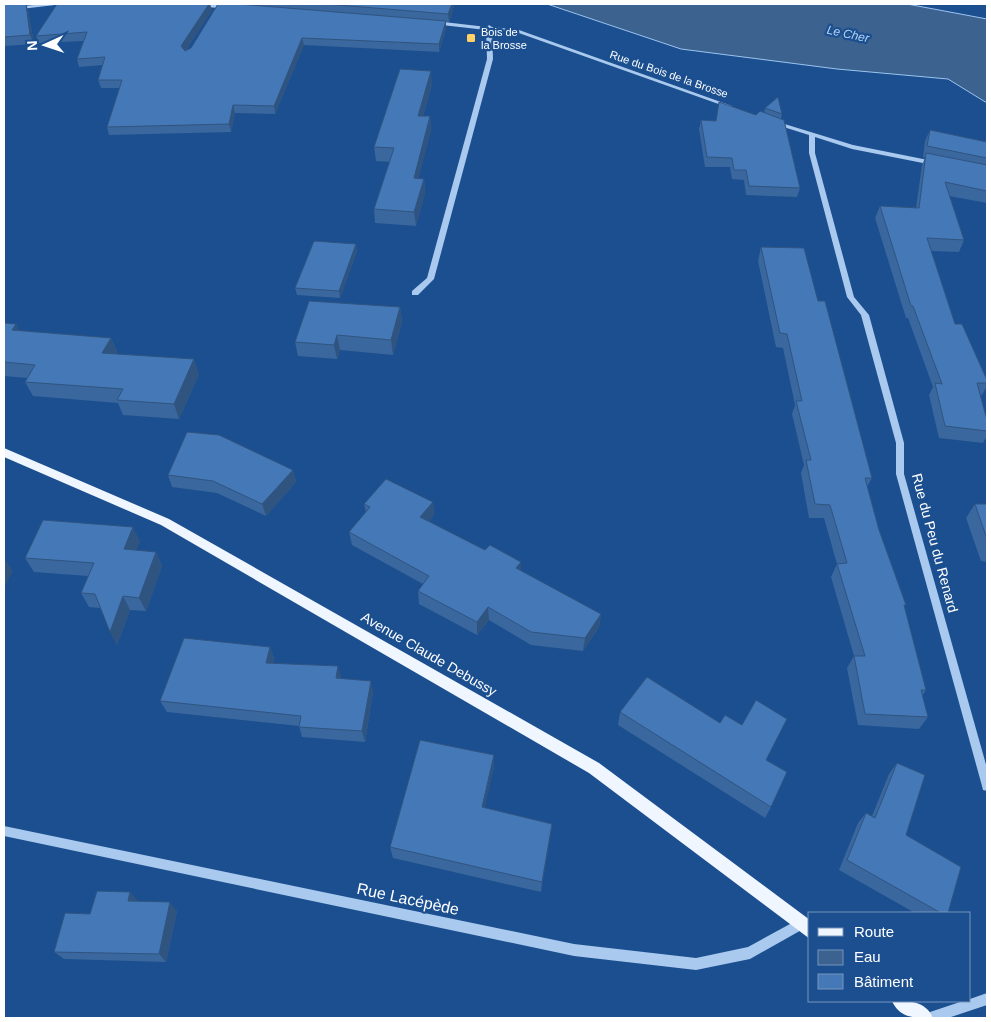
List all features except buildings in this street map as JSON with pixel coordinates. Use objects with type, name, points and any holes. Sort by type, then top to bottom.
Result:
[{"type":"main road","name":"Avenue Claude Debussy","points":[[4,452],[165,522],[594,768],[805,928]]},
{"type":"main road","points":[[902,1002],[924,1018]]},
{"type":"street","points":[[4,10],[56,4],[80,4]]},
{"type":"street","points":[[187,4],[239,8]]},
{"type":"street","points":[[214,14],[219,6]]},
{"type":"street","name":"Rue du Bois de la Brosse","points":[[432,23],[517,31],[738,109]]},
{"type":"street","points":[[415,293],[430,279],[490,59],[489,27]]},
{"type":"street","points":[[766,119],[812,136],[852,147],[939,164]]},
{"type":"street","name":"Rue du Peu du Renard","points":[[812,136],[812,153],[851,297],[865,315],[900,443],[900,474],[987,786]]},
{"type":"street","name":"Rue Lacépède","points":[[4,830],[574,950],[696,964],[750,953],[805,928]]},
{"type":"street","points":[[930,1018],[987,999]]},
{"type":"water","name":"Le Cher","points":[[547,4],[907,4],[987,19],[987,103],[948,79],[837,69],[681,49]]},
{"type":"place","name":"Bois de la Brosse","points":[[471,38]]}]
